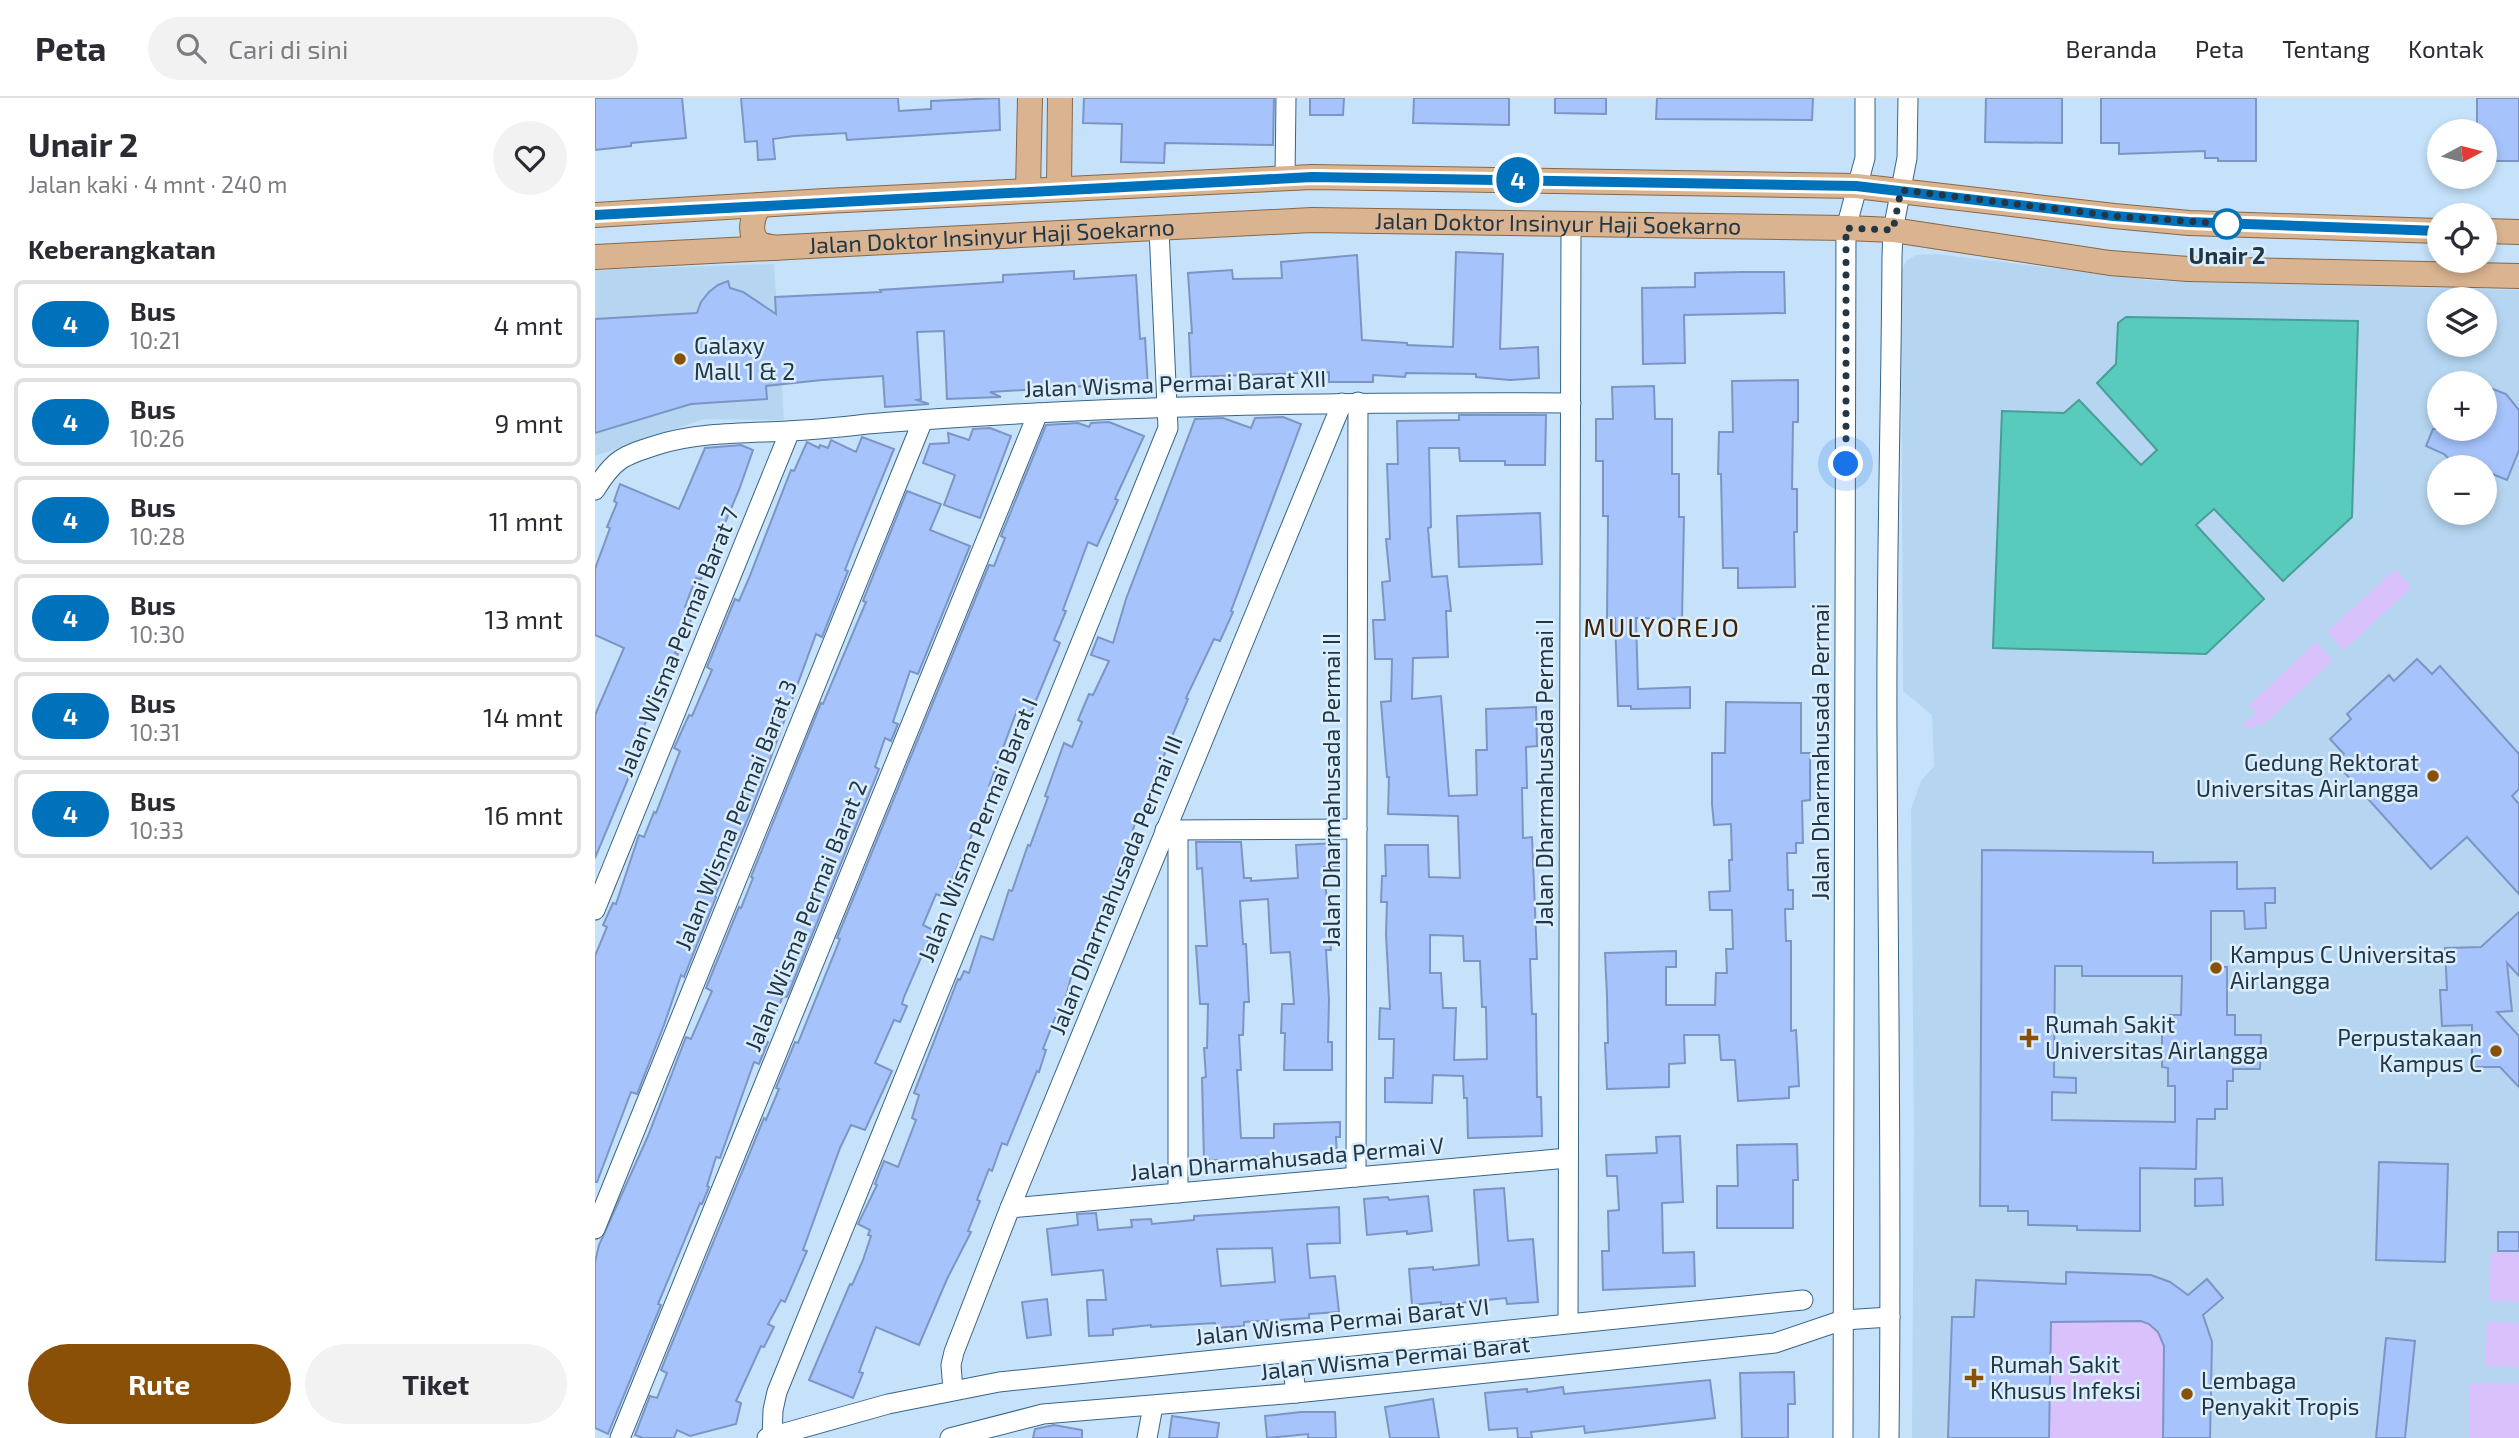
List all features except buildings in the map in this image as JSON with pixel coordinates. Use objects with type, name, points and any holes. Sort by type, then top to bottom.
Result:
[{"type":"main road","points":[[1028,190],[1030,98]]},
{"type":"main road","points":[[1059,189],[1060,98]]},
{"type":"main road","points":[[1312,177],[1318,186],[1319,198],[1312,220]]},
{"type":"main road","name":"Jalan Doktor Insinyur Haji Soekarno","points":[[595,215],[1312,177],[1856,186],[2189,222],[2427,231]]},
{"type":"main road","points":[[760,205],[754,213],[754,236],[759,242],[776,248]]},
{"type":"main road","name":"Jalan Doktor Insinyur Haji Soekarno","points":[[595,257],[1312,220],[1893,230],[2110,263],[2188,269],[2519,276]]},
{"type":"main road","points":[[2497,231],[2519,232]]},
{"type":"street","points":[[1285,177],[1286,98]]},
{"type":"street","name":"Jalan Dharmahusada Permai","points":[[1843,1438],[1846,228],[1865,158],[1865,98]]},
{"type":"street","points":[[1889,1438],[1887,732],[1893,230],[1907,158],[1908,98]]},
{"type":"street","name":"Jalan Dharmahusada Permai I","points":[[1568,1322],[1571,224]]},
{"type":"street","name":"Jalan Wisma Permai Barat I","points":[[770,1438],[777,1392],[1168,428],[1159,229]]},
{"type":"street","name":"Jalan Dharmahusada Permai II","points":[[1350,403],[1357,828],[1356,1177]]},
{"type":"street","name":"Jalan Dharmahusada Permai III","points":[[953,1390],[951,1365],[954,1352],[1010,1208],[1350,403]]},
{"type":"street","name":"Jalan Wisma Permai Barat XII","points":[[595,490],[611,465],[629,455],[659,444],[701,436],[1168,406],[1571,403]]},
{"type":"street","name":"Jalan Wisma Permai Barat 2","points":[[619,1438],[1038,413]]},
{"type":"street","name":"Jalan Wisma Permai Barat 3","points":[[596,1222],[923,420]]},
{"type":"street","name":"Jalan Wisma Permai Barat 7","points":[[595,910],[786,431]]},
{"type":"street","points":[[1178,1193],[1171,830],[1357,828]]},
{"type":"street","name":"Jalan Dharmahusada Permai V","points":[[1010,1208],[1569,1158]]},
{"type":"street","name":"Jalan Wisma Permai Barat VI","points":[[770,1438],[887,1404],[999,1382],[1803,1300]]},
{"type":"street","points":[[1843,1320],[1890,1317]]},
{"type":"street","name":"Jalan Wisma Permai Barat","points":[[950,1438],[1043,1414],[1296,1393],[1775,1343],[1843,1320]]},
{"type":"street","points":[[1291,1353],[1296,1393]]},
{"type":"street","points":[[1147,1438],[1153,1406]]},
{"type":"shaded area","name":"Kampus C Universitas Airlangga","points":[[1935,254],[2156,281],[2427,288],[2427,357],[2497,357],[2497,289],[2519,290],[2519,1438],[1912,1438],[1914,1128],[1911,809],[1921,781],[1934,766],[1932,715],[1903,691],[1901,272],[1906,261],[1916,255]]},
{"type":"shaded area","points":[[774,264],[784,420],[704,419],[595,456],[595,270]]},
{"type":"shaded area","points":[[2126,317],[2358,321],[2352,517],[2283,581],[2214,509],[2196,525],[2264,599],[2206,654],[1993,648],[2002,411],[2064,413],[2079,400],[2141,465],[2157,450],[2097,383],[2116,364],[2118,323]]},
{"type":"shaded area","points":[[2395,569],[2410,585],[2410,589],[2344,650],[2327,632]]},
{"type":"shaded area","points":[[2316,642],[2333,661],[2265,723],[2246,729],[2243,725],[2256,713],[2249,705]]},
{"type":"shaded area","points":[[2491,1252],[2519,1253],[2519,1302],[2489,1301]]},
{"type":"shaded area","points":[[2141,1321],[2159,1332],[2164,1345],[2163,1438],[2049,1438],[2051,1322]]},
{"type":"shaded area","points":[[2487,1322],[2519,1323],[2519,1367],[2485,1366]]},
{"type":"shaded area","points":[[2470,1383],[2519,1384],[2519,1438],[2469,1438]]},
{"type":"bus line","name":"4","points":[[595,215],[851,199],[1312,177],[1856,186],[2189,222],[2427,231]]},
{"type":"place","name":"Unair 2","points":[[2227,224]]},
{"type":"place","name":"Galaxy Mall 1 & 2","points":[[680,359]]},
{"type":"place","name":"Gedung Rektorat Universitas Airlangga","points":[[2433,776]]},
{"type":"place","name":"Kampus C Universitas Airlangga","points":[[2216,968]]},
{"type":"place","name":"Rumah Sakit Universitas Airlangga","points":[[2029,1038]]},
{"type":"place","name":"Perpustakaan Kampus C","points":[[2496,1051]]},
{"type":"place","name":"Rumah Sakit Khusus Infeksi","points":[[1974,1378]]},
{"type":"place","name":"Lembaga Penyakit Tropis","points":[[2187,1394]]},
{"type":"district","name":"MULYOREJO","points":[[1662,628]]},
{"type":"route","points":[[1846,464],[1846,228],[1893,230],[1901,190],[2114,216],[2227,224]]}]
